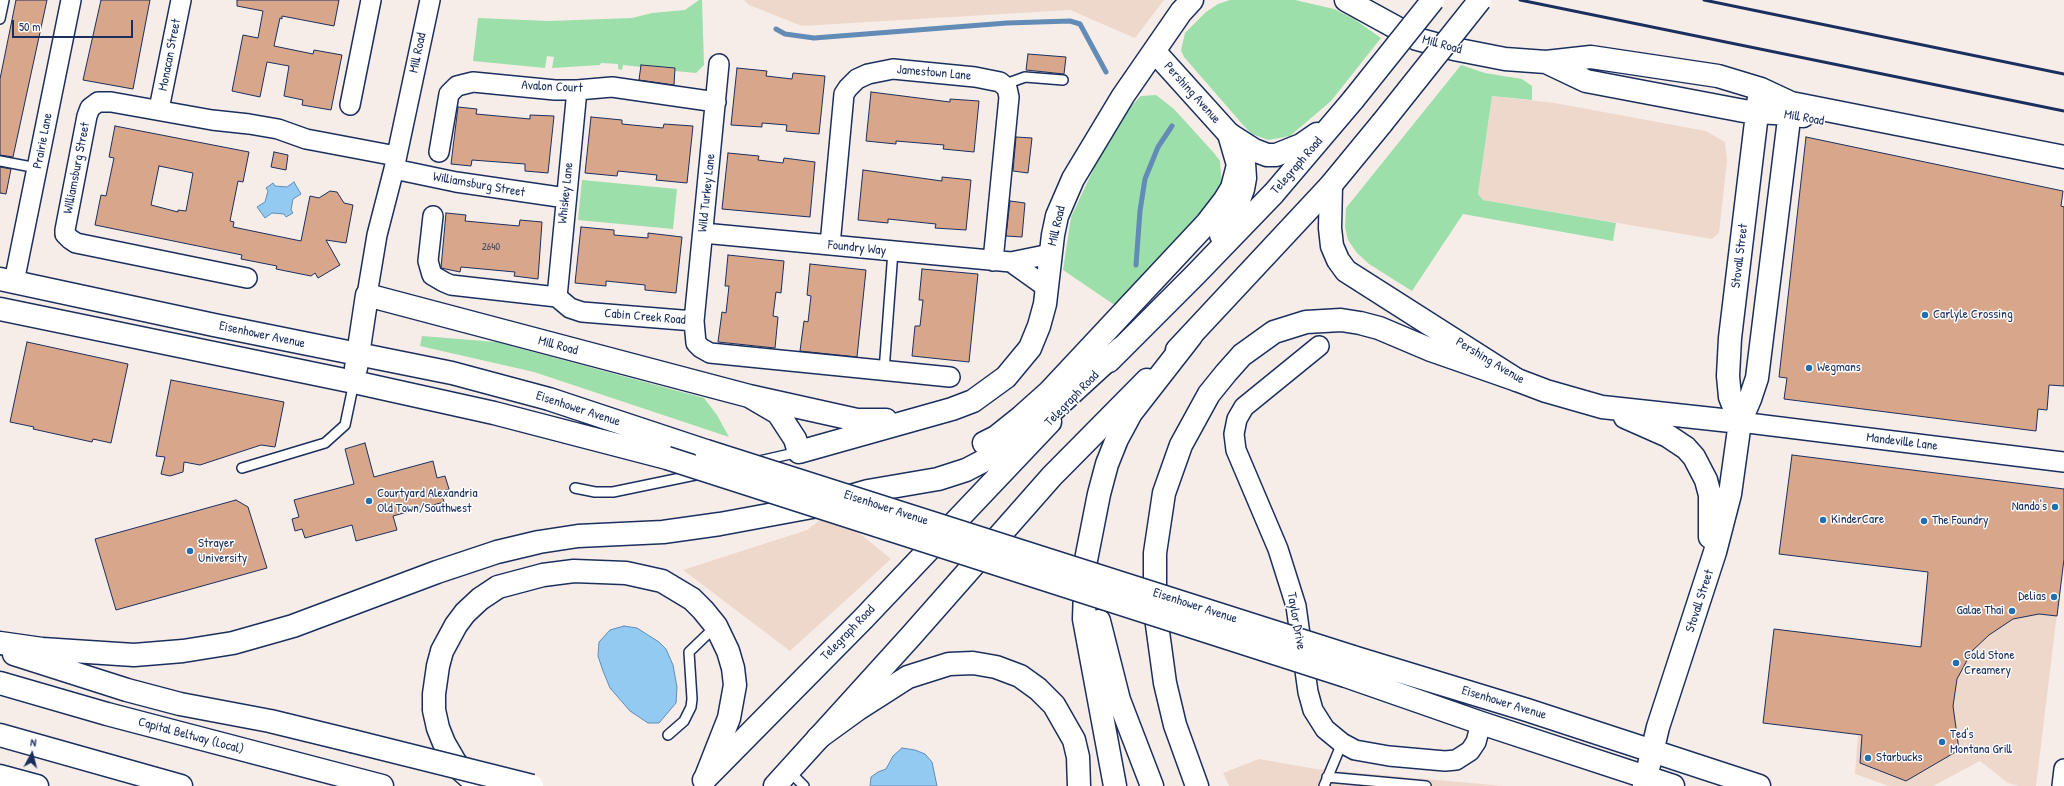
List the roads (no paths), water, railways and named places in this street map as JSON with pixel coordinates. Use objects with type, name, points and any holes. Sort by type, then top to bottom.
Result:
[{"type":"main road","name":"Mill Road","points":[[749,396],[778,413],[792,434],[799,452],[973,401],[1006,377],[1030,348],[1039,326],[1057,216],[1072,178],[1123,96],[1192,0]]},
{"type":"main road","name":"Mill Road","points":[[1346,0],[1417,39],[1454,49],[1504,59],[1546,62],[1591,57],[1718,76],[1761,89],[1790,108],[2064,170]]},
{"type":"main road","name":"Telegraph Road","points":[[701,782],[864,618],[1121,348],[1195,275],[1274,193],[1336,121],[1433,0]]},
{"type":"main road","points":[[789,781],[818,738],[1052,476],[1191,336],[1332,185],[1480,0]]},
{"type":"main road","name":"Pershing Avenue","points":[[1155,52],[1229,134]]},
{"type":"main road","name":"Mill Road","points":[[1546,62],[1586,81],[1757,112],[1790,108],[2064,157]]},
{"type":"main road","name":"Stovall Street","points":[[1740,422],[1730,397],[1728,376],[1730,338],[1761,89]]},
{"type":"main road","name":"Stovall Street","points":[[1641,783],[1715,552],[1730,494],[1740,422],[1757,378],[1790,108]]},
{"type":"main road","points":[[1229,134],[1254,150],[1266,155],[1276,155],[1301,145],[1336,121]]},
{"type":"main road","points":[[1195,275],[1235,211],[1243,189],[1245,178],[1243,160],[1229,134]]},
{"type":"main road","points":[[868,491],[908,475],[939,466],[996,437],[1049,392],[1207,223],[1224,201],[1232,188],[1238,165],[1229,134]]},
{"type":"main road","name":"Pershing Avenue","points":[[1332,185],[1330,228],[1332,246],[1338,260],[1346,271],[1517,380],[1546,391],[1602,407],[1740,422]]},
{"type":"main road","name":"Eisenhower Avenue","points":[[7,280],[358,355],[452,373],[550,399],[1349,666],[1482,723],[1641,783],[1673,786]]},
{"type":"main road","name":"Mill Road","points":[[354,382],[367,295],[749,396],[857,420],[915,419]]},
{"type":"main road","name":"Eisenhower Avenue","points":[[0,309],[354,382],[502,415],[667,458],[1349,666],[1527,710],[1759,786]]},
{"type":"main road","points":[[1197,786],[1175,725],[1165,683],[1155,610],[1155,553],[1164,493],[1181,445],[1209,394],[1242,355],[1274,332],[1306,322],[1341,320],[1360,322],[1379,328],[1431,350],[1517,380]]},
{"type":"main road","points":[[1115,786],[1084,619],[1086,560],[1105,471],[1116,439],[1131,413],[1191,336]]},
{"type":"main road","points":[[0,643],[42,649],[134,655],[183,651],[233,643],[293,626],[437,572],[497,552],[539,542],[578,536],[663,532],[720,524],[812,507],[868,491],[938,478],[966,470],[993,456],[1021,437],[1051,412],[1121,348]]},
{"type":"main road","points":[[1602,407],[1675,440],[1686,448],[1700,467],[1706,480],[1711,503],[1707,577]]},
{"type":"main road","points":[[1094,526],[1093,569],[1096,602],[1103,643],[1119,700],[1152,786]]},
{"type":"main road","points":[[479,786],[462,771],[444,743],[434,710],[434,694],[438,666],[448,637],[465,613],[498,587],[543,575],[580,571],[626,573],[662,581],[678,590],[703,610],[716,626],[728,651],[733,668],[735,685],[729,718],[701,782]]},
{"type":"main road","points":[[0,649],[49,667],[180,704],[270,721],[532,786]]},
{"type":"main road","points":[[818,738],[858,709],[908,677],[949,664],[973,663],[996,667],[1020,676],[1038,689],[1054,705],[1074,740],[1078,758],[1079,786]]},
{"type":"main road","name":"Capital Beltway (Local)","points":[[0,683],[107,714],[382,786]]},
{"type":"main road","points":[[0,735],[181,786]]},
{"type":"main road","points":[[0,776],[37,786]]},
{"type":"street","name":"Prairie Lane","points":[[7,280],[37,168],[71,0]]},
{"type":"street","name":"Monacan Street","points":[[159,110],[181,0]]},
{"type":"street","points":[[350,105],[371,0]]},
{"type":"street","name":"Mill Road","points":[[367,295],[377,235],[395,162],[430,0]]},
{"type":"street","name":"Wild Turkey Lane","points":[[694,321],[719,64]]},
{"type":"street","name":"Jamestown Lane","points":[[830,245],[844,94],[857,79],[876,71],[893,69],[986,78],[1000,82],[1003,85]]},
{"type":"street","name":"Avalon Court","points":[[439,152],[450,94],[458,86],[473,82],[555,90],[612,87],[716,102]]},
{"type":"street","points":[[1003,85],[1007,88],[1009,97],[1002,261],[1046,288]]},
{"type":"street","name":"Whiskey Lane","points":[[556,297],[577,90]]},
{"type":"street","name":"Williamsburg Street","points":[[247,278],[76,243],[65,234],[87,116],[90,108],[98,102],[111,102],[212,120],[278,129],[306,139],[395,162],[463,183],[566,198]]},
{"type":"street","name":"Cabin Creek Road","points":[[433,216],[428,261],[432,275],[437,279],[451,285],[556,297],[570,308],[582,312],[694,321],[696,343],[710,353],[950,377]]},
{"type":"street","name":"Foundry Way","points":[[703,233],[1002,261],[1050,254]]},
{"type":"street","name":"Taylor Drive","points":[[1319,346],[1244,407],[1237,419],[1234,434],[1236,450],[1278,549],[1296,606],[1308,692],[1313,710],[1325,729],[1342,743],[1369,754],[1451,761],[1462,758],[1470,751],[1476,742],[1482,723]]},
{"type":"street","name":"Mandeville Lane","points":[[1740,422],[2064,462]]},
{"type":"street","points":[[2062,786],[2064,770]]},
{"type":"lane","points":[[0,19],[4,0]]},
{"type":"lane","points":[[1003,85],[1024,78],[1063,80]]},
{"type":"lane","points":[[0,161],[37,168]]},
{"type":"lane","points":[[884,371],[893,251]]},
{"type":"lane","points":[[242,468],[325,443],[345,425],[354,382]]},
{"type":"lane","points":[[575,488],[595,492],[612,492],[799,452]]},
{"type":"lane","points":[[668,734],[684,721],[691,708],[692,699],[689,652],[716,626]]},
{"type":"lane","points":[[1324,786],[1326,777],[1342,743]]},
{"type":"lane","points":[[1326,777],[1426,786]]},
{"type":"water","points":[[294,182],[301,194],[293,199],[291,210],[293,213],[286,217],[284,214],[272,213],[265,218],[257,207],[265,202],[268,191],[266,188],[273,183],[275,186],[287,187]]},
{"type":"water","points":[[624,626],[637,628],[659,642],[666,649],[673,665],[677,687],[676,703],[659,723],[648,723],[630,711],[610,688],[603,671],[598,656],[599,642],[610,630]]},
{"type":"water","points":[[902,748],[915,750],[925,754],[932,762],[937,786],[870,786],[871,777],[886,769],[893,756]]},
{"type":"waterway","points":[[776,29],[785,34],[814,38],[1007,23],[1070,21],[1080,24],[1106,72]]},
{"type":"waterway","points":[[1136,265],[1140,211],[1145,179],[1158,147],[1172,126]]},
{"type":"railway","points":[[1520,0],[2064,111]]},
{"type":"railway","points":[[1704,0],[2064,74]]},
{"type":"place","name":"Carlyle Crossing","points":[[1925,315]]},
{"type":"place","name":"Wegmans","points":[[1809,368]]},
{"type":"place","name":"Courtyard Alexandria Old Town/Southwest","points":[[369,501]]},
{"type":"place","name":"Nando's","points":[[2055,507]]},
{"type":"place","name":"KinderCare","points":[[1823,520]]},
{"type":"place","name":"The Foundry","points":[[1924,521]]},
{"type":"place","name":"Strayer University","points":[[190,551]]},
{"type":"place","name":"Delias","points":[[2054,597]]},
{"type":"place","name":"Galae Thai","points":[[2012,611]]},
{"type":"place","name":"Cold Stone Creamery","points":[[1956,663]]},
{"type":"place","name":"Ted's Montana Grill","points":[[1942,742]]},
{"type":"place","name":"Starbucks","points":[[1868,758]]}]
